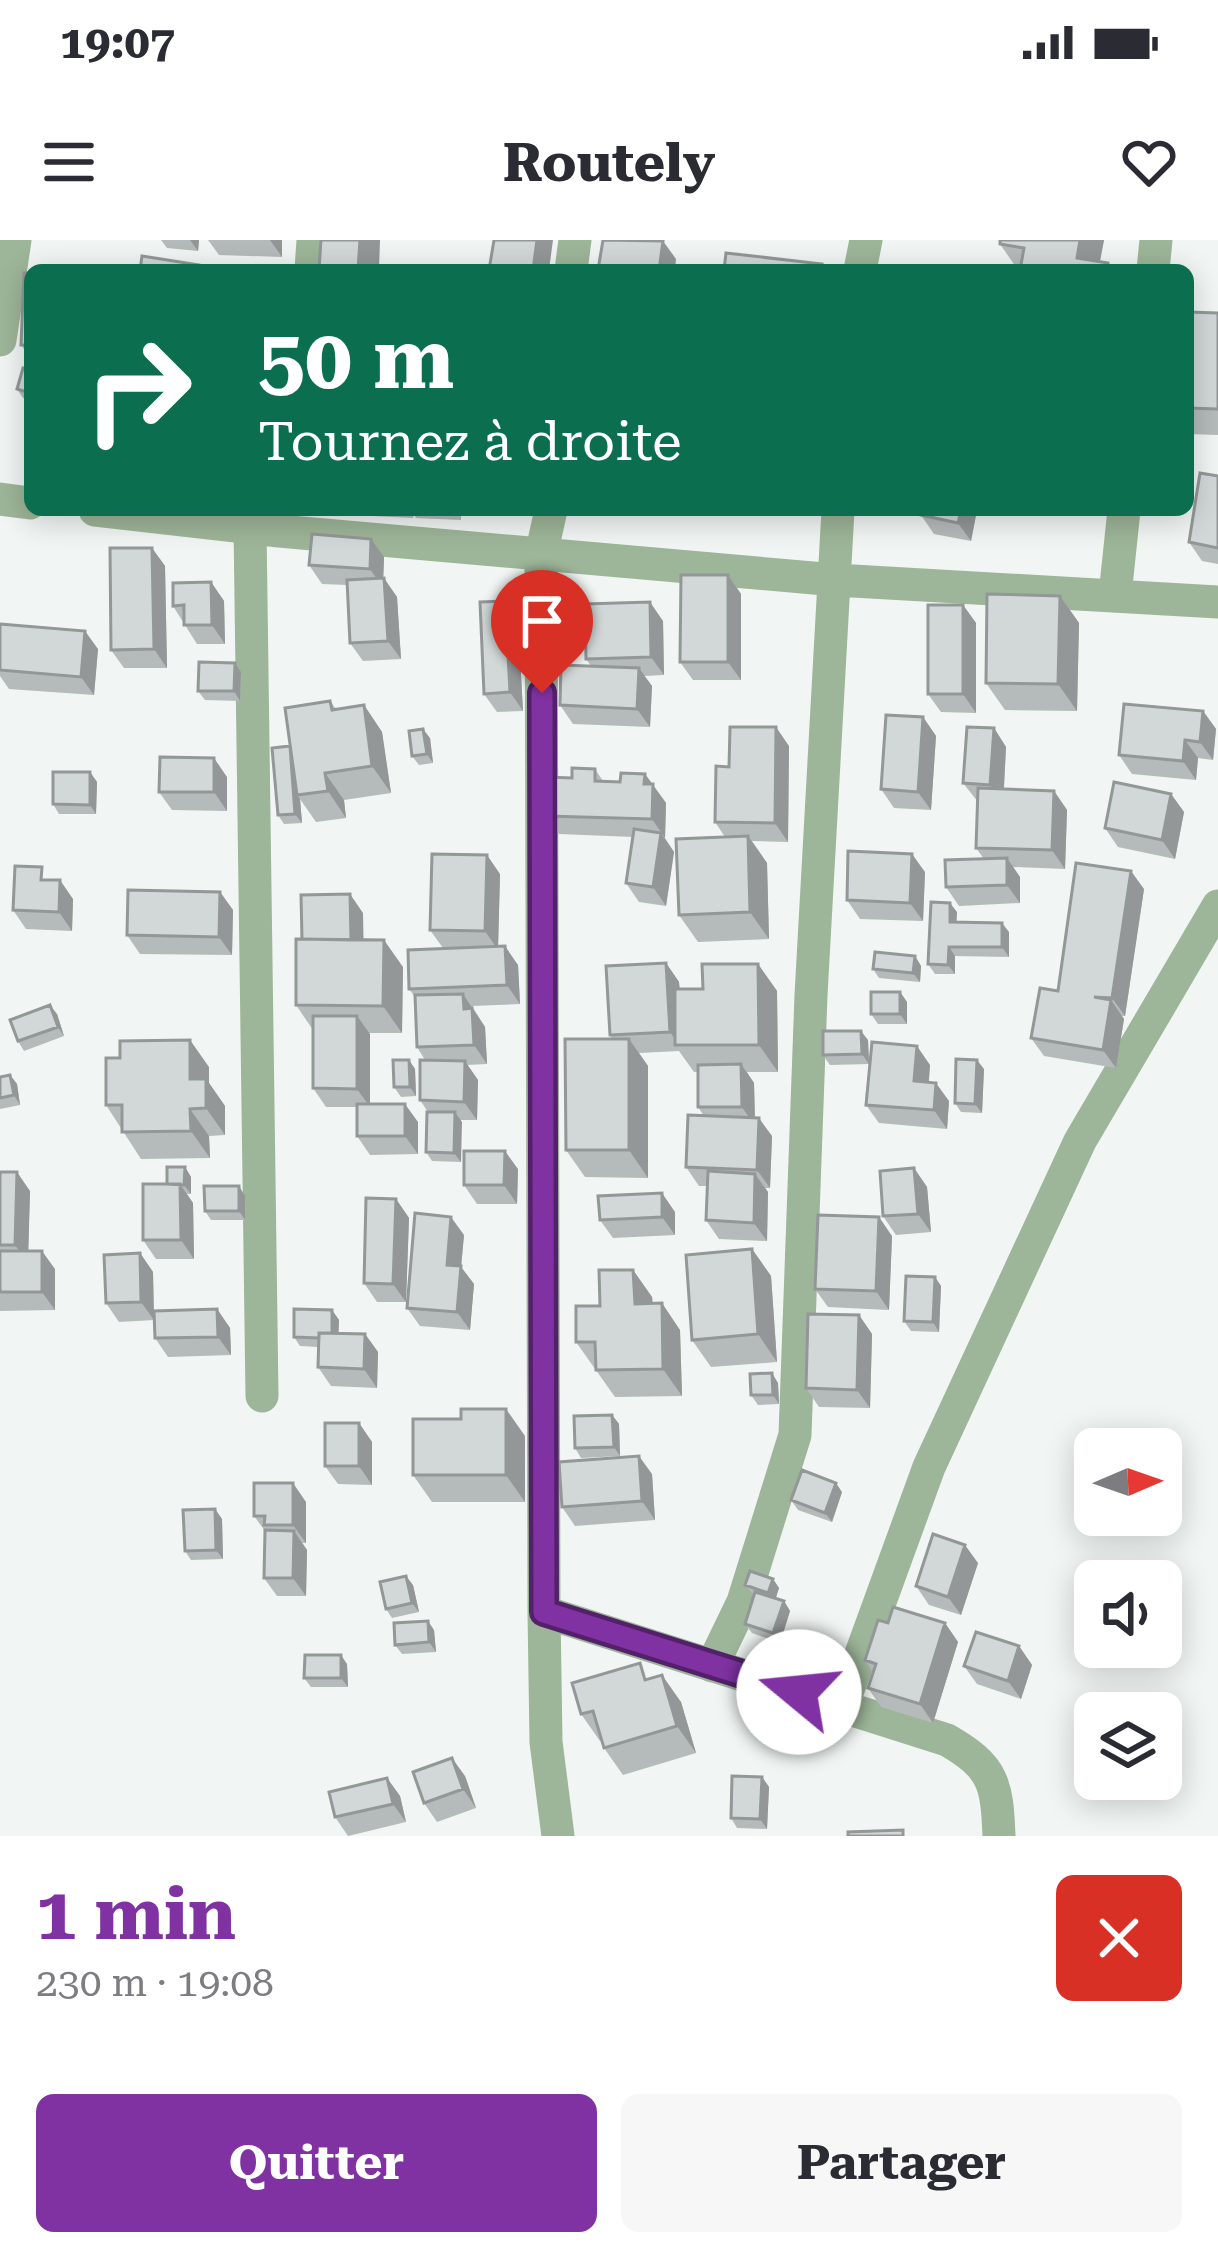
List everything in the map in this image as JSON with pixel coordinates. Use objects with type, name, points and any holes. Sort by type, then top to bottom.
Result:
[{"type":"street","points":[[0,340],[15,240]]},
{"type":"street","points":[[176,516],[836,580],[1218,602]]},
{"type":"street","points":[[550,516],[541,555],[544,1612],[546,1742],[558,1836]]},
{"type":"street","points":[[712,1666],[743,1603],[795,1435],[811,995],[838,516]]},
{"type":"street","points":[[1114,595],[1123,516]]},
{"type":"street","points":[[262,1396],[271,523]]},
{"type":"street","points":[[842,1706],[928,1467],[1080,1141],[1218,906]]},
{"type":"street","points":[[544,1612],[947,1740],[974,1756],[992,1777],[998,1797],[999,1836]]},
{"type":"building","points":[[321,240],[360,240],[358,264],[319,264]]},
{"type":"building","points":[[494,240],[537,240],[534,264],[490,264]]},
{"type":"building","points":[[603,240],[663,241],[660,264],[599,264]]},
{"type":"building","points":[[1000,240],[1080,240],[1077,258],[1108,264],[1021,264],[1024,248],[1000,244]]},
{"type":"building","points":[[726,253],[822,264],[725,264]]},
{"type":"building","points":[[142,256],[193,264],[141,264]]},
{"type":"building","points":[[24,273],[24,345],[21,345]]},
{"type":"building","points":[[1194,312],[1218,313],[1218,409],[1194,408]]},
{"type":"building","points":[[23,368],[24,368],[24,391],[17,389]]},
{"type":"building","points":[[1200,473],[1218,476],[1218,548],[1189,542]]},
{"type":"building","points":[[926,516],[960,516],[958,523]]},
{"type":"building","points":[[312,534],[371,539],[370,569],[309,565]]},
{"type":"building","points":[[110,548],[152,548],[154,649],[111,650]]},
{"type":"building","points":[[681,575],[728,575],[728,662],[680,662]]},
{"type":"building","points":[[384,578],[388,641],[350,643],[347,580]]},
{"type":"building","points":[[211,582],[212,625],[184,625],[184,605],[173,606],[173,583]]},
{"type":"building","points":[[987,594],[1060,596],[1058,684],[986,683]]},
{"type":"building","points":[[505,601],[510,692],[484,694],[480,602]]},
{"type":"building","points":[[650,602],[651,657],[586,659],[585,604]]},
{"type":"building","points":[[928,605],[963,605],[963,694],[928,694]]},
{"type":"building","points":[[0,624],[85,631],[81,677],[0,670]]},
{"type":"building","points":[[199,662],[235,663],[234,691],[198,691]]},
{"type":"building","points":[[561,665],[639,668],[637,709],[560,705]]},
{"type":"building","points":[[330,701],[332,710],[364,705],[372,766],[325,773],[328,791],[297,795],[285,708]]},
{"type":"building","points":[[1124,704],[1203,711],[1200,742],[1185,740],[1183,761],[1119,755]]},
{"type":"building","points":[[886,715],[923,717],[918,792],[881,789]]},
{"type":"building","points":[[730,727],[776,727],[775,823],[715,822],[716,766],[729,767]]},
{"type":"building","points":[[967,727],[994,728],[990,785],[963,783]]},
{"type":"building","points":[[423,729],[427,754],[412,756],[409,731]]},
{"type":"building","points":[[290,746],[295,814],[278,815],[272,748]]},
{"type":"building","points":[[160,757],[214,758],[214,792],[159,792]]},
{"type":"building","points":[[572,768],[595,769],[595,781],[620,782],[621,773],[645,774],[644,784],[653,784],[652,819],[546,816],[547,777],[572,778]]},
{"type":"building","points":[[53,772],[90,772],[90,805],[53,804]]},
{"type":"building","points":[[1114,782],[1171,794],[1162,840],[1105,828]]},
{"type":"building","points":[[978,788],[1054,791],[1052,850],[976,848]]},
{"type":"building","points":[[634,829],[661,833],[653,887],[626,883]]},
{"type":"building","points":[[748,836],[750,912],[679,915],[676,839]]},
{"type":"building","points":[[848,851],[912,854],[910,903],[847,900]]},
{"type":"building","points":[[432,854],[487,855],[485,931],[430,930]]},
{"type":"building","points":[[1007,858],[1007,885],[946,887],[945,860]]},
{"type":"building","points":[[1076,863],[1131,871],[1112,998],[1094,997],[1111,1000],[1103,1050],[1031,1038],[1040,988],[1058,991]]},
{"type":"building","points":[[15,866],[42,867],[41,880],[60,880],[59,912],[13,910]]},
{"type":"building","points":[[128,890],[220,892],[219,937],[127,935]]},
{"type":"building","points":[[350,894],[351,940],[302,939],[301,895]]},
{"type":"building","points":[[931,902],[950,903],[950,922],[1002,923],[1002,947],[949,947],[948,965],[928,964]]},
{"type":"building","points":[[296,939],[384,940],[383,1006],[296,1005]]},
{"type":"building","points":[[505,946],[507,985],[409,989],[408,950]]},
{"type":"building","points":[[875,952],[915,956],[913,973],[873,969]]},
{"type":"building","points":[[666,963],[670,1032],[610,1035],[606,966]]},
{"type":"building","points":[[702,964],[758,964],[759,1045],[675,1045],[675,989],[703,989]]},
{"type":"building","points":[[871,992],[900,992],[900,1014],[871,1014]]},
{"type":"building","points":[[463,994],[464,1009],[472,1008],[474,1045],[417,1047],[415,995]]},
{"type":"building","points":[[50,1005],[58,1027],[18,1041],[10,1020]]},
{"type":"building","points":[[313,1016],[357,1016],[357,1089],[313,1088]]},
{"type":"building","points":[[823,1031],[861,1031],[862,1054],[823,1055]]},
{"type":"building","points":[[565,1039],[629,1039],[629,1150],[566,1150]]},
{"type":"building","points":[[190,1040],[190,1079],[206,1079],[206,1108],[190,1109],[191,1131],[122,1132],[122,1105],[106,1105],[106,1058],[120,1058],[120,1041]]},
{"type":"building","points":[[872,1042],[917,1046],[914,1081],[936,1083],[934,1110],[866,1105]]},
{"type":"building","points":[[956,1059],[977,1060],[975,1104],[955,1103]]},
{"type":"building","points":[[393,1060],[409,1060],[410,1087],[394,1087]]},
{"type":"building","points":[[420,1060],[465,1061],[464,1102],[420,1100]]},
{"type":"building","points":[[741,1064],[742,1107],[698,1107],[698,1065]]},
{"type":"building","points":[[10,1075],[14,1095],[0,1098],[0,1077]]},
{"type":"building","points":[[357,1104],[405,1104],[405,1136],[357,1136]]},
{"type":"building","points":[[427,1112],[455,1112],[454,1153],[426,1152]]},
{"type":"building","points":[[688,1115],[759,1118],[757,1170],[686,1167]]},
{"type":"building","points":[[464,1151],[505,1151],[504,1185],[464,1185]]},
{"type":"building","points":[[167,1167],[185,1167],[184,1185],[167,1184]]},
{"type":"building","points":[[914,1168],[918,1214],[883,1216],[880,1171]]},
{"type":"building","points":[[708,1171],[755,1174],[754,1223],[706,1220]]},
{"type":"building","points":[[0,1172],[17,1172],[15,1245],[0,1245]]},
{"type":"building","points":[[143,1184],[180,1184],[181,1240],[143,1240]]},
{"type":"building","points":[[204,1186],[239,1186],[239,1211],[205,1211]]},
{"type":"building","points":[[662,1193],[662,1217],[600,1220],[598,1196]]},
{"type":"building","points":[[366,1198],[396,1199],[393,1284],[364,1283]]},
{"type":"building","points":[[415,1213],[451,1217],[447,1265],[461,1266],[457,1312],[407,1308]]},
{"type":"building","points":[[818,1215],[879,1217],[876,1291],[815,1289]]},
{"type":"building","points":[[752,1249],[758,1334],[692,1340],[686,1255]]},
{"type":"building","points":[[0,1251],[42,1251],[42,1292],[0,1292]]},
{"type":"building","points":[[140,1253],[141,1302],[106,1303],[104,1255]]},
{"type":"building","points":[[599,1270],[633,1270],[635,1304],[662,1303],[663,1369],[596,1370],[595,1342],[576,1342],[576,1306],[600,1306]]},
{"type":"building","points":[[906,1276],[935,1277],[933,1322],[904,1321]]},
{"type":"building","points":[[217,1309],[218,1337],[155,1338],[154,1311]]},
{"type":"building","points":[[294,1309],[332,1310],[332,1333],[319,1333],[319,1338],[294,1337]]},
{"type":"building","points":[[808,1314],[859,1315],[857,1390],[806,1388]]},
{"type":"building","points":[[319,1333],[365,1334],[364,1369],[318,1367]]},
{"type":"building","points":[[772,1373],[773,1395],[751,1395],[750,1374]]},
{"type":"building","points":[[461,1409],[506,1409],[506,1475],[413,1475],[413,1419],[461,1419]]},
{"type":"building","points":[[612,1415],[614,1447],[575,1448],[574,1416]]},
{"type":"building","points":[[325,1423],[359,1423],[359,1466],[325,1466]]},
{"type":"building","points":[[639,1456],[642,1501],[562,1507],[559,1462]]},
{"type":"building","points":[[802,1470],[836,1483],[825,1513],[791,1500]]},
{"type":"building","points":[[254,1483],[293,1483],[293,1525],[264,1525],[265,1516],[254,1516]]},
{"type":"building","points":[[215,1509],[216,1550],[185,1551],[183,1510]]},
{"type":"building","points":[[265,1530],[294,1531],[293,1578],[264,1578]]},
{"type":"building","points":[[933,1534],[965,1545],[948,1597],[916,1586]]},
{"type":"building","points":[[750,1571],[773,1579],[768,1593],[745,1585]]},
{"type":"building","points":[[406,1576],[412,1603],[386,1609],[380,1582]]},
{"type":"building","points":[[755,1592],[784,1601],[773,1633],[745,1624]]},
{"type":"building","points":[[893,1607],[945,1623],[920,1704],[868,1688],[876,1664],[865,1660],[878,1620],[888,1623]]},
{"type":"building","points":[[428,1621],[429,1642],[395,1645],[394,1623]]},
{"type":"building","points":[[976,1632],[1019,1646],[1008,1681],[964,1666]]},
{"type":"building","points":[[305,1655],[341,1655],[341,1678],[304,1678]]},
{"type":"building","points":[[640,1663],[645,1680],[662,1675],[677,1726],[604,1748],[593,1711],[581,1714],[572,1683]]},
{"type":"building","points":[[452,1758],[463,1789],[424,1803],[413,1772]]},
{"type":"building","points":[[732,1776],[762,1777],[760,1819],[731,1818]]},
{"type":"building","points":[[387,1778],[393,1804],[335,1817],[329,1792]]},
{"type":"building","points":[[903,1830],[903,1836],[848,1836],[848,1832]]},
{"type":"route","points":[[542,693],[544,1612],[799,1692]]}]
